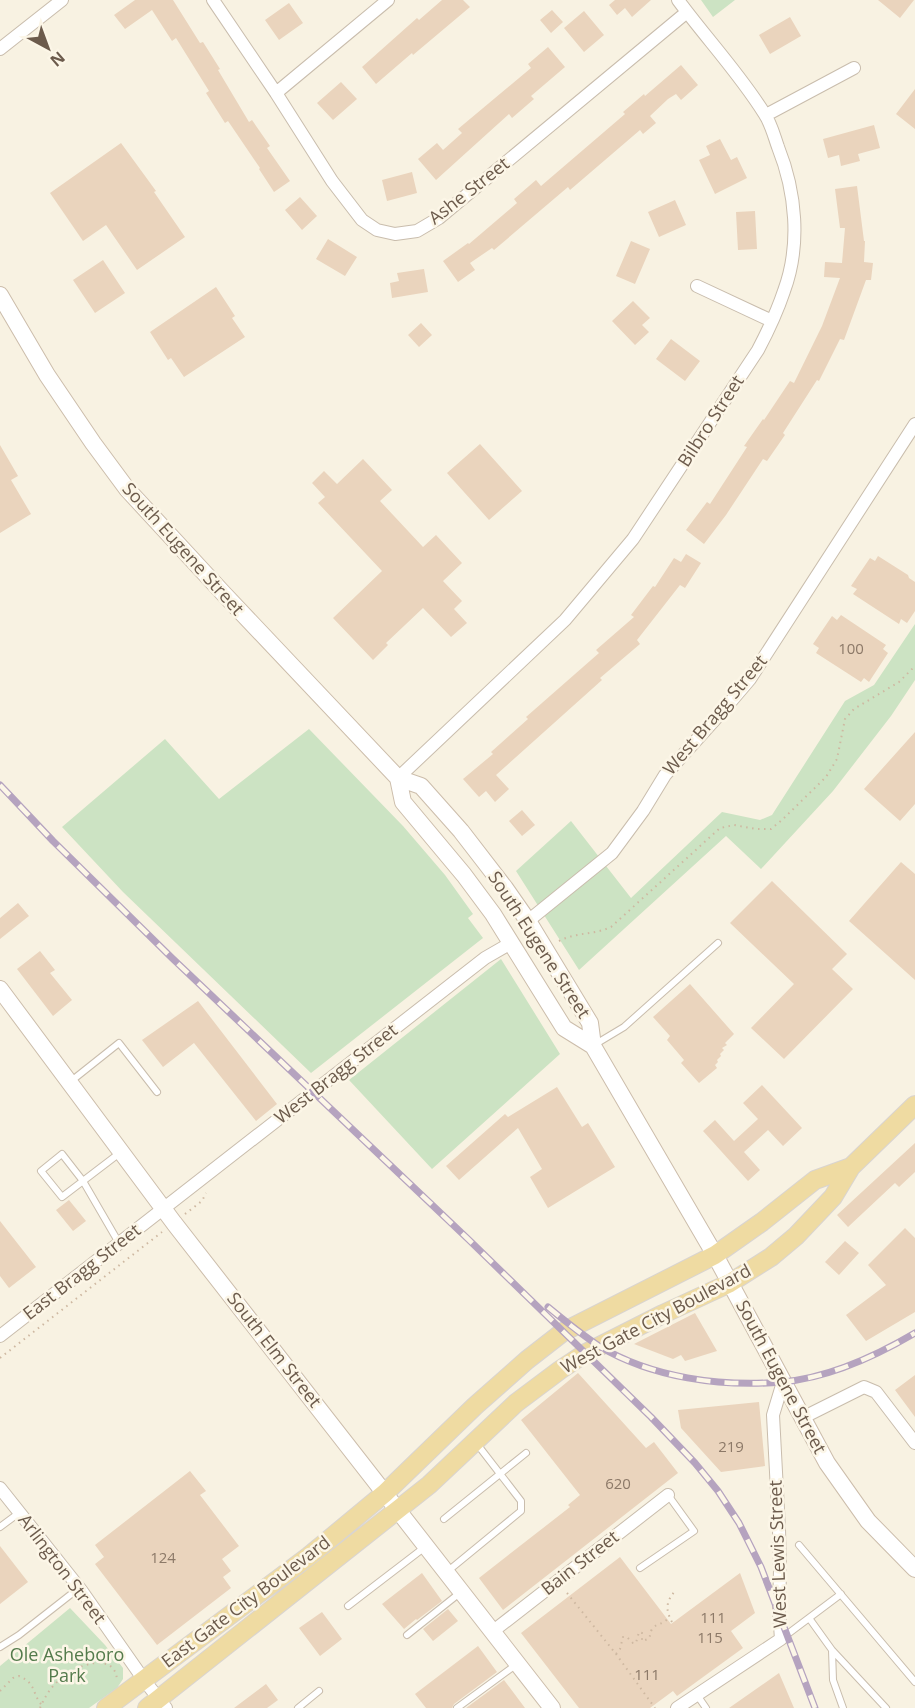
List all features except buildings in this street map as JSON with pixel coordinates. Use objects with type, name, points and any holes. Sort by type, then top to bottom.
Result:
[{"type":"main road","name":"South Eugene Street","points":[[0,295],[47,375],[127,489],[398,778],[421,786],[461,831],[505,888],[528,921],[590,1023],[594,1046],[715,1255],[827,1463],[861,1512],[915,1569]]},
{"type":"main road","name":"South Eugene Street","points":[[398,778],[403,802],[464,875],[511,942],[564,1028],[594,1046]]},
{"type":"main road","name":"South Elm Street","points":[[0,989],[174,1223],[552,1708]]},
{"type":"main road","name":"West Gate City Boulevard","points":[[398,1511],[516,1403],[584,1354],[730,1283],[771,1257],[796,1236],[833,1197],[851,1167],[915,1104]]},
{"type":"main road","name":"West Gate City Boulevard","points":[[385,1493],[514,1371],[563,1332],[715,1255],[762,1222],[815,1179],[851,1167]]},
{"type":"main road","name":"East Gate City Boulevard","points":[[106,1708],[309,1556],[385,1493]]},
{"type":"main road","name":"East Gate City Boulevard","points":[[157,1705],[398,1511]]},
{"type":"street","points":[[0,50],[62,0]]},
{"type":"street","name":"Ashe Street","points":[[213,0],[332,181],[362,220],[377,230],[395,234],[417,231],[439,218],[687,12]]},
{"type":"street","points":[[276,93],[388,0]]},
{"type":"street","name":"Bilbro Street","points":[[398,778],[566,620],[633,539],[758,350],[785,290],[793,257],[794,209],[786,169],[766,116],[740,78],[678,0]]},
{"type":"street","points":[[766,116],[854,68]]},
{"type":"street","points":[[698,286],[772,321]]},
{"type":"street","name":"West Bragg Street","points":[[528,921],[612,853],[637,820],[665,775],[750,679],[915,424]]},
{"type":"street","name":"West Bragg Street","points":[[164,1208],[485,958],[511,942]]},
{"type":"street","name":"East Bragg Street","points":[[0,1336],[164,1208]]},
{"type":"street","name":"West Lewis Street","points":[[677,1708],[781,1639],[779,1529],[773,1415],[783,1382]]},
{"type":"street","points":[[802,1418],[864,1387],[876,1392],[915,1443]]},
{"type":"street","name":"Arlington Street","points":[[0,1488],[79,1587],[144,1680],[157,1705]]},
{"type":"street","name":"Bain Street","points":[[492,1632],[668,1495]]},
{"type":"lane","points":[[594,1046],[624,1027],[717,944]]},
{"type":"lane","points":[[69,1082],[119,1043],[157,1092]]},
{"type":"lane","points":[[119,1243],[83,1181],[62,1154],[41,1171],[62,1197],[83,1181],[122,1152]]},
{"type":"lane","points":[[446,1572],[521,1511],[521,1501],[475,1441]]},
{"type":"lane","points":[[444,1519],[526,1453]]},
{"type":"lane","points":[[640,1568],[694,1531],[668,1495]]},
{"type":"lane","points":[[0,1527],[20,1513]]},
{"type":"lane","points":[[799,1545],[915,1682]]},
{"type":"lane","points":[[348,1606],[426,1546]]},
{"type":"lane","points":[[0,1647],[19,1635],[79,1587]]},
{"type":"lane","points":[[407,1635],[461,1592]]},
{"type":"lane","points":[[781,1639],[841,1594]]},
{"type":"lane","points":[[809,1618],[832,1650],[886,1708]]},
{"type":"lane","points":[[832,1650],[833,1680],[843,1708]]},
{"type":"lane","points":[[457,1708],[517,1664]]},
{"type":"lane","points":[[298,1708],[319,1691]]},
{"type":"lane","points":[[697,1695],[706,1708]]},
{"type":"path","points":[[545,950],[567,937],[611,927],[720,828],[734,825],[771,829],[826,777],[837,759],[845,719],[854,709],[899,682],[915,666]]},
{"type":"path","points":[[0,1358],[204,1199],[210,1176],[218,1166]]},
{"type":"path","points":[[672,1622],[667,1607],[668,1601],[676,1590]]},
{"type":"path","points":[[567,1593],[656,1708]]},
{"type":"path","points":[[616,1654],[623,1637],[636,1643],[639,1632],[642,1633],[642,1641],[648,1639],[652,1635],[652,1629],[666,1622],[669,1617]]},
{"type":"path","points":[[39,1708],[53,1686],[77,1668],[102,1662],[109,1664],[118,1677],[117,1683]]},
{"type":"path","points":[[0,1691],[13,1678],[19,1676],[30,1683],[41,1704]]},
{"type":"green space","points":[[701,0],[735,0],[713,17]]},
{"type":"green space","points":[[915,624],[915,680],[891,716],[833,791],[761,869],[726,836],[579,970],[516,871],[571,821],[631,898],[722,812],[760,820],[772,815],[845,701],[874,685]]},
{"type":"green space","points":[[309,729],[403,826],[445,875],[473,914],[468,918],[483,938],[311,1073],[123,892],[62,827],[165,739],[219,799]]},
{"type":"green space","points":[[501,959],[560,1054],[432,1169],[349,1080]]},
{"type":"green space","name":"Ole Asheboro Park","points":[[70,1608],[123,1668],[123,1679],[117,1688],[89,1708],[0,1708],[0,1666]]},
{"type":"railway","points":[[0,785],[53,841],[172,958],[468,1239],[651,1417],[695,1463],[718,1491],[739,1523],[761,1567],[815,1708]]},
{"type":"railway","points":[[548,1307],[599,1346],[641,1366],[688,1378],[735,1383],[782,1382],[817,1376],[868,1358],[915,1333]]}]
